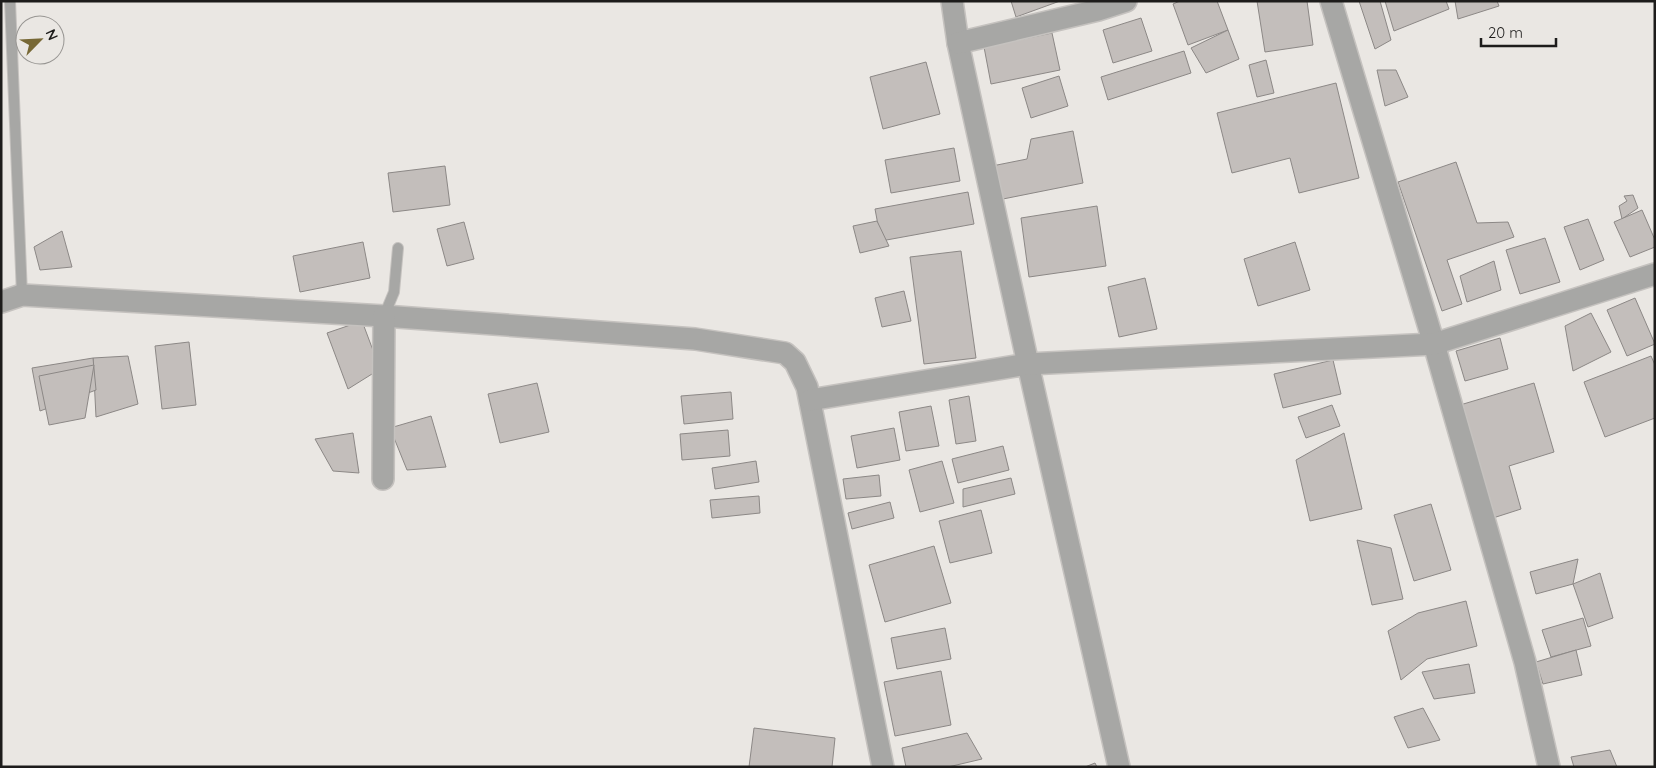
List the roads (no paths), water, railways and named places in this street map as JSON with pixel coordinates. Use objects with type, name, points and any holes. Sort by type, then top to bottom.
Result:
[{"type":"street","points":[[952,1],[958,44],[1118,767]]},
{"type":"street","points":[[958,44],[1097,6],[1126,1]]},
{"type":"street","points":[[1332,1],[1434,344],[1531,684],[1549,767]]},
{"type":"street","points":[[810,400],[1028,364],[1434,344],[1655,274]]},
{"type":"street","points":[[1,302],[22,295],[384,316],[695,339],[785,354],[795,362],[807,387],[883,767]]},
{"type":"street","points":[[383,479],[384,316]]},
{"type":"lane","points":[[10,1],[22,295]]},
{"type":"lane","points":[[384,316],[394,292],[398,248]]}]
